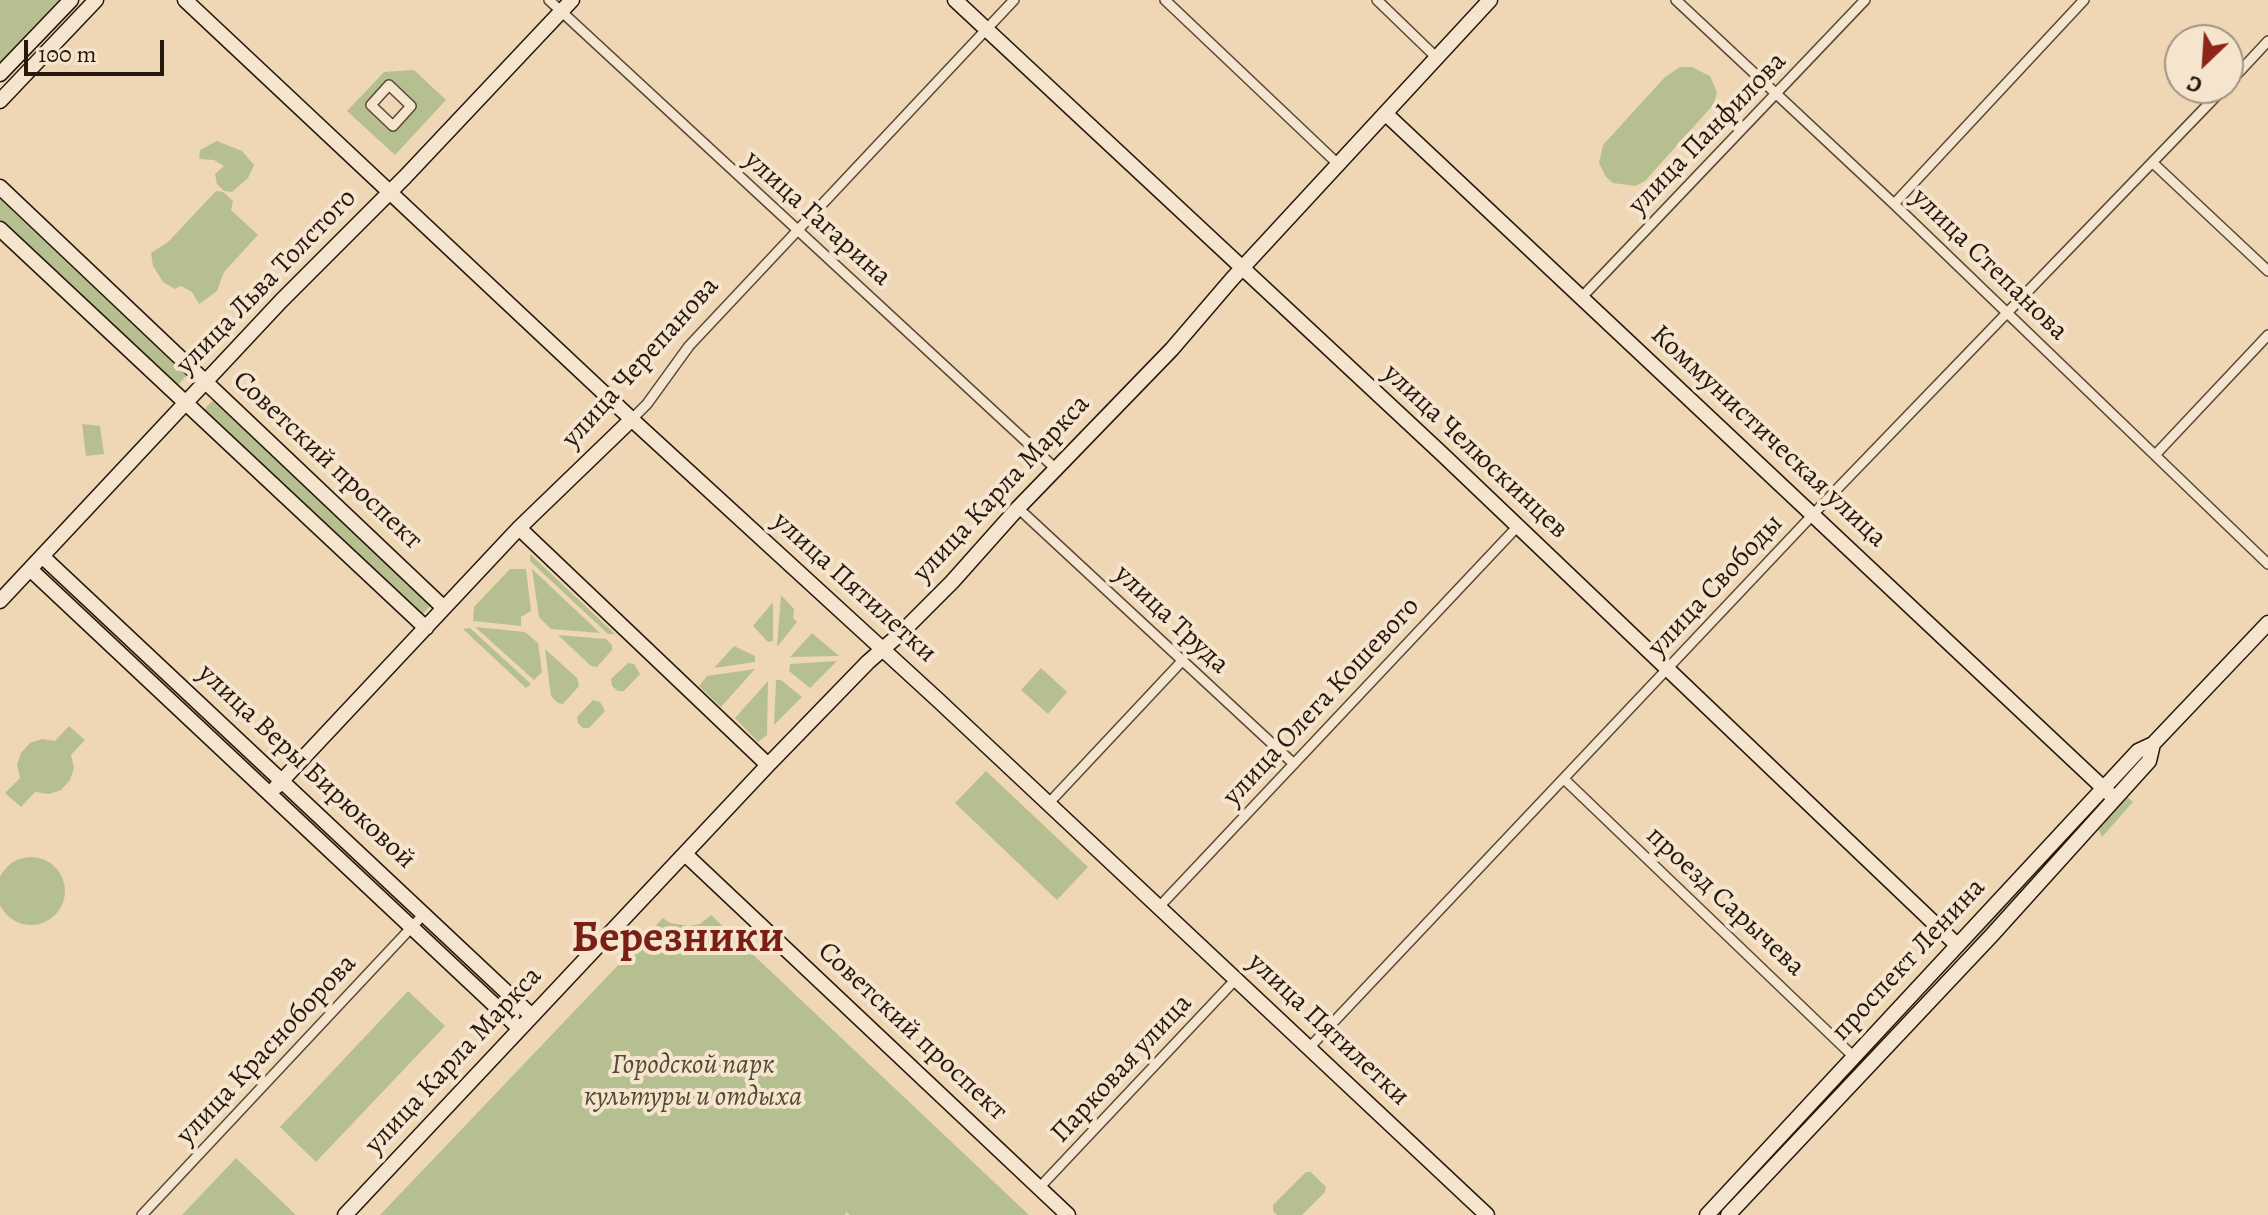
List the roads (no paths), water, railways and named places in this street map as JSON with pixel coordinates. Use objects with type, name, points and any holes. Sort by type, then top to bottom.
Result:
[{"type":"main road","points":[[0,74],[71,0]]},
{"type":"main road","points":[[0,101],[96,0]]},
{"type":"main road","name":"улица Пятилетки","points":[[185,0],[1487,1215]]},
{"type":"main road","name":"улица Льва Толстого","points":[[0,601],[300,282],[390,193],[572,0]]},
{"type":"main road","name":"улица Челюскинцев","points":[[955,0],[1668,668],[1956,944]]},
{"type":"main road","name":"улица Карла Маркса","points":[[345,1215],[768,765],[952,582],[1018,508],[1172,349],[1490,0]]},
{"type":"main road","name":"Коммунистическая улица","points":[[1386,114],[2109,793]]},
{"type":"main road","name":"Советский проспект","points":[[0,187],[444,608]]},
{"type":"main road","name":"Советский проспект","points":[[0,229],[426,628]]},
{"type":"main road","name":"улица Черепанова","points":[[271,793],[519,528],[632,419]]},
{"type":"main road","points":[[519,528],[768,765]]},
{"type":"main road","name":"улица Веры Бирюковой","points":[[43,557],[532,1016]]},
{"type":"main road","name":"улица Веры Бирюковой","points":[[31,570],[520,1029]]},
{"type":"main road","name":"проспект Ленина","points":[[1728,1215],[1992,935],[2109,793],[2138,751],[2153,744],[2268,623]]},
{"type":"main road","points":[[186,713],[198,701]]},
{"type":"main road","name":"проспект Ленина","points":[[1707,1215],[1956,944],[2109,793]]},
{"type":"main road","name":"Советский проспект","points":[[685,854],[1068,1215]]},
{"type":"street","name":"улица Гагарина","points":[[549,0],[1056,469]]},
{"type":"street","name":"улица Черепанова","points":[[632,419],[647,404],[689,346],[1014,0]]},
{"type":"street","points":[[1165,0],[1339,165]]},
{"type":"street","points":[[1377,0],[1437,58]]},
{"type":"street","name":"улица Степанова","points":[[1677,0],[2268,564]]},
{"type":"street","name":"улица Панфилова","points":[[1581,298],[1865,0]]},
{"type":"street","points":[[1894,204],[2084,0]]},
{"type":"street","points":[[2244,67],[2268,41]]},
{"type":"street","points":[[389,85],[411,106],[393,126],[371,105],[389,85]]},
{"type":"street","name":"улица Свободы","points":[[1309,1048],[1813,515],[2209,104]]},
{"type":"street","points":[[2153,163],[2268,271]]},
{"type":"street","points":[[2156,454],[2268,335]]},
{"type":"street","name":"улица Труда","points":[[1018,508],[1294,764]]},
{"type":"street","name":"улица Олега Кошевого","points":[[1159,907],[1517,527]]},
{"type":"street","points":[[1048,804],[1183,660]]},
{"type":"street","name":"проезд Сарычева","points":[[1564,779],[1854,1057]]},
{"type":"street","name":"улица Красноборова","points":[[142,1215],[424,914]]},
{"type":"street","name":"Парковая улица","points":[[1039,1188],[1236,979]]},
{"type":"district","name":"Березники","points":[[678,940]]},
{"type":"park label","name":"Городской парк культуры и отдыха","points":[[693,1082]]}]
